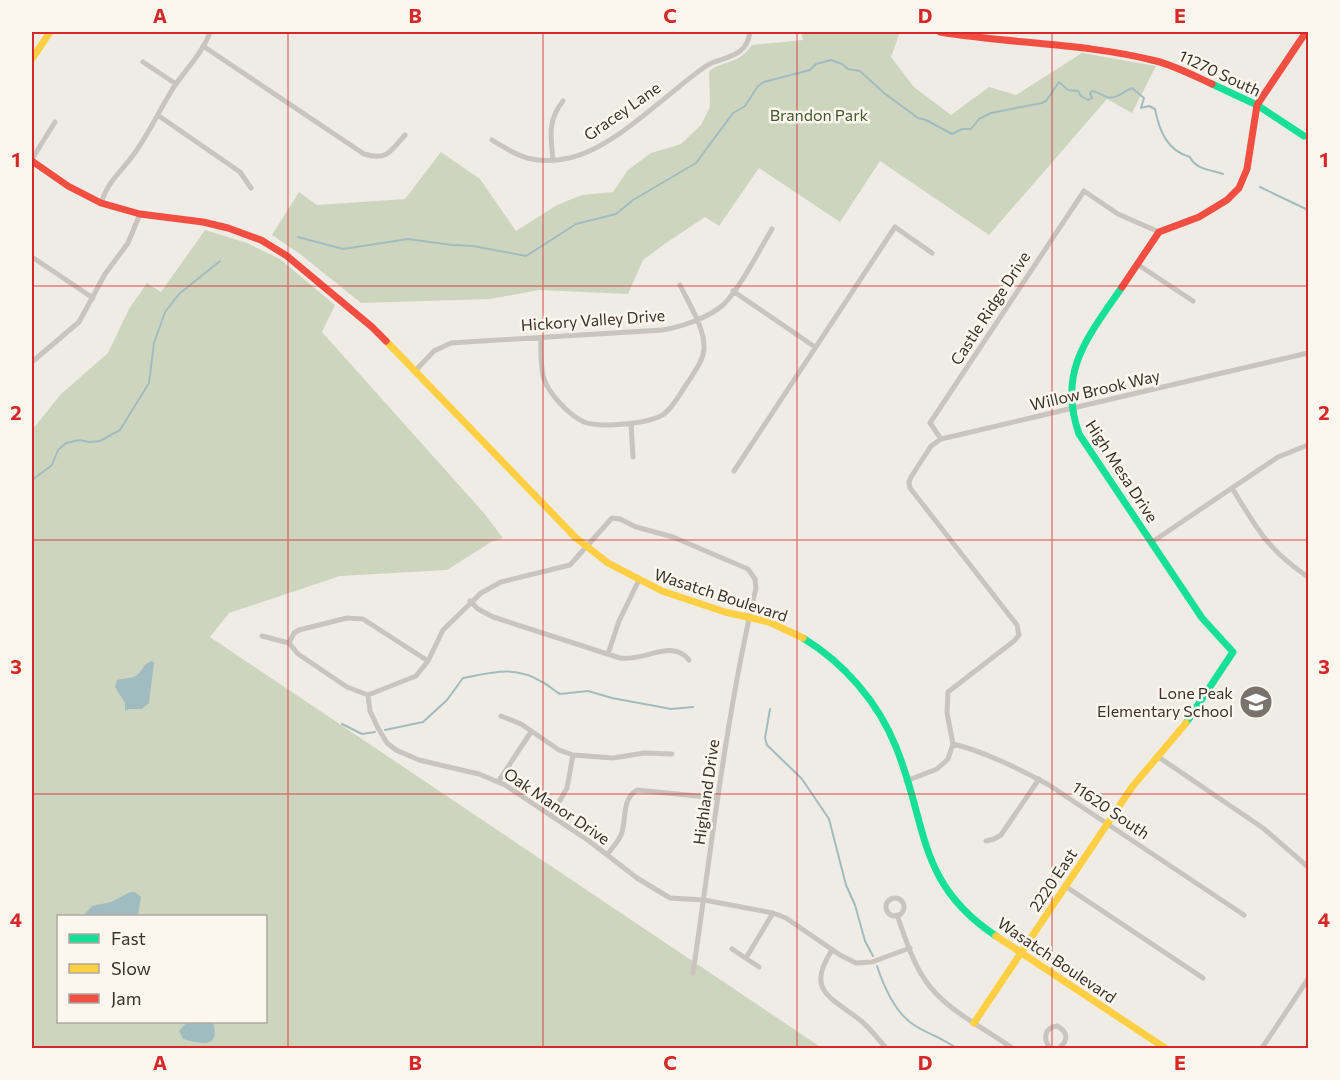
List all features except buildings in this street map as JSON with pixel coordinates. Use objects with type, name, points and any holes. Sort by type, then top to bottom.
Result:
[{"type":"street","points":[[32,59],[50,32]]},
{"type":"street","points":[[101,203],[107,186],[134,155],[210,32]]},
{"type":"street","name":"Gracey Lane","points":[[492,140],[522,158],[543,161],[553,161],[586,153],[606,142],[709,64],[741,51],[750,39],[750,32]]},
{"type":"street","name":"11270 South","points":[[940,32],[969,37],[1087,47],[1168,64],[1257,105],[1304,136]]},
{"type":"street","points":[[1159,232],[1199,218],[1227,200],[1239,188],[1247,169],[1257,105],[1306,32]]},
{"type":"street","points":[[202,46],[364,154],[375,157],[387,154],[405,135]]},
{"type":"street","points":[[143,62],[177,84]]},
{"type":"street","points":[[553,161],[552,118],[563,101]]},
{"type":"street","points":[[159,116],[240,172],[251,188]]},
{"type":"street","points":[[32,160],[56,122]]},
{"type":"street","name":"Wasatch Boulevard","points":[[32,160],[68,186],[101,203],[140,214],[216,224],[249,235],[272,247],[296,262],[359,315],[586,547],[612,567],[638,582],[705,606],[770,622],[803,638],[823,651],[862,690],[885,724],[897,748],[926,854],[942,884],[962,908],[1021,952],[1165,1048]]},
{"type":"street","name":"Castle Ridge Drive","points":[[941,440],[930,423],[1084,191],[1118,214],[1159,232]]},
{"type":"street","points":[[32,362],[79,322],[105,274],[128,243],[140,214]]},
{"type":"street","points":[[734,471],[895,227],[932,253]]},
{"type":"street","name":"Hickory Valley Drive","points":[[415,371],[434,351],[451,343],[662,330],[672,329],[696,320],[724,304],[772,230]]},
{"type":"street","name":"High Mesa Drive","points":[[1107,824],[1140,776],[1186,724],[1233,652],[1202,618],[1078,434],[1071,409],[1070,384],[1083,345],[1159,232]]},
{"type":"street","points":[[32,257],[93,298]]},
{"type":"street","points":[[1137,264],[1193,301]]},
{"type":"street","points":[[541,338],[544,379],[570,412],[585,422],[593,424],[648,421],[663,415],[674,403],[698,367],[704,349],[696,320],[680,285]]},
{"type":"street","points":[[734,291],[815,347]]},
{"type":"street","name":"Willow Brook Way","points":[[941,440],[1308,353]]},
{"type":"street","points":[[631,423],[633,457]]},
{"type":"street","points":[[906,781],[944,765],[948,759],[953,744],[947,713],[948,692],[1019,635],[1017,625],[910,488],[909,482],[931,446],[941,440]]},
{"type":"street","points":[[1152,542],[1278,457],[1308,445]]},
{"type":"street","points":[[1232,488],[1269,545],[1279,556],[1307,574]]},
{"type":"street","name":"Highland Drive","points":[[586,547],[608,521],[618,518],[636,527],[673,537],[741,565],[751,572],[756,583],[739,664],[717,798],[693,973]]},
{"type":"street","points":[[262,636],[289,643],[294,651],[347,687],[368,695],[412,679],[421,671],[443,630],[481,592],[501,582],[566,566],[573,562],[586,547]]},
{"type":"street","points":[[608,654],[619,621],[638,582]]},
{"type":"street","points":[[470,601],[485,614],[620,658],[637,659],[672,649],[679,651],[689,660]]},
{"type":"street","points":[[289,643],[294,633],[299,630],[356,618],[369,622],[428,661]]},
{"type":"street","name":"Oak Manor Drive","points":[[368,695],[370,711],[378,728],[387,743],[396,750],[419,760],[479,774],[498,782],[551,816],[637,878],[670,898],[704,900],[773,913],[790,921],[848,960],[864,963],[910,948]]},
{"type":"street","points":[[501,716],[521,724],[559,750],[573,755],[613,758],[644,753],[672,754]]},
{"type":"street","points":[[498,782],[531,732]]},
{"type":"street","name":"11620 South","points":[[953,744],[1038,779],[1244,915]]},
{"type":"street","points":[[551,816],[567,788],[573,755]]},
{"type":"street","points":[[1157,756],[1263,828],[1308,867]]},
{"type":"street","points":[[986,841],[1001,835],[1038,779]]},
{"type":"street","points":[[607,855],[621,836],[627,802],[632,793],[637,790],[717,798]]},
{"type":"street","name":"2220 East","points":[[974,1023],[1107,824]]},
{"type":"street","points":[[1065,886],[1203,978]]},
{"type":"street","points":[[746,958],[773,913]]},
{"type":"street","points":[[897,915],[920,972],[932,990],[942,1000],[1012,1048]]},
{"type":"street","points":[[732,949],[759,967]]},
{"type":"street","points":[[832,950],[822,968],[820,977],[823,991],[833,1002],[865,1025],[886,1048]]},
{"type":"street","points":[[1262,1048],[1308,979]]},
{"type":"street","points":[[1050,1048],[1046,1034],[1057,1026],[1065,1032],[1067,1037],[1059,1048]]},
{"type":"green space","name":"Brandon Park","points":[[801,32],[900,32],[891,57],[914,87],[951,115],[989,87],[1016,95],[1082,53],[1156,66],[1132,113],[1107,99],[989,235],[880,161],[840,222],[759,168],[719,226],[705,217],[643,260],[628,294],[539,290],[490,299],[361,303],[300,254],[272,235],[299,192],[317,205],[405,199],[441,152],[480,179],[516,231],[557,205],[582,195],[613,192],[628,170],[651,153],[681,144],[701,125],[710,107],[709,71],[742,56],[752,45],[803,40]]},
{"type":"green space","points":[[205,230],[247,243],[280,259],[335,305],[322,332],[483,512],[503,538],[491,542],[447,570],[340,576],[229,613],[210,637],[822,1048],[32,1048],[32,430],[61,394],[108,353],[129,309],[147,283],[161,292]]},
{"type":"water","points":[[152,661],[154,663],[149,703],[142,709],[125,711],[125,703],[115,687],[117,680],[135,676]]},
{"type":"water","points":[[130,892],[135,892],[141,897],[138,915],[84,915],[92,906],[111,902]]},
{"type":"water","points":[[186,1023],[213,1023],[215,1031],[212,1041],[203,1043],[183,1039],[179,1031]]},
{"type":"waterway","points":[[298,237],[343,249],[408,239],[473,246],[526,256],[576,224],[616,214],[633,200],[696,163],[733,113],[745,106],[758,86],[764,82],[810,70],[816,64],[831,60],[848,69],[860,71],[884,93],[918,118],[952,134],[962,129],[971,129],[979,119],[991,113],[1042,103],[1046,101],[1059,82],[1068,90],[1078,91],[1088,100],[1092,98],[1090,93],[1092,91],[1110,98],[1132,88],[1144,98],[1141,108],[1149,106],[1155,109],[1165,139],[1175,150],[1190,157],[1199,167],[1223,174]]},
{"type":"waterway","points":[[1260,187],[1308,210]]},
{"type":"waterway","points":[[32,480],[52,465],[58,450],[66,443],[79,440],[100,441],[120,430],[149,383],[154,343],[165,312],[179,294],[220,261]]},
{"type":"waterway","points":[[385,730],[423,722],[447,700],[463,678],[495,672],[514,672],[533,677],[560,694],[588,691],[671,709],[693,707]]},
{"type":"waterway","points":[[770,709],[765,738],[767,745],[802,779],[829,819],[846,885],[855,905],[865,941],[873,956]]},
{"type":"waterway","points":[[342,724],[362,734],[375,732]]},
{"type":"waterway","points":[[877,966],[887,991],[901,1014],[914,1025],[956,1048]]},
{"type":"traffic: fast","points":[[1212,84],[1257,105],[1304,136]]},
{"type":"traffic: fast","points":[[1122,287],[1098,322],[1080,356],[1074,373],[1073,412],[1079,434],[1202,618],[1233,652],[1186,723]]},
{"type":"traffic: fast","points":[[803,638],[846,672],[880,714],[896,747],[928,851],[938,873],[951,895],[970,916],[996,936]]},
{"type":"traffic: slow","points":[[32,59],[50,32]]},
{"type":"traffic: slow","points":[[386,341],[576,538],[608,563],[662,591],[725,612],[769,622],[803,638]]},
{"type":"traffic: slow","points":[[974,1023],[1132,787],[1186,723]]},
{"type":"traffic: slow","points":[[996,936],[1165,1048]]},
{"type":"traffic: jam","points":[[940,32],[1129,55],[1171,66],[1212,84]]},
{"type":"traffic: jam","points":[[1122,287],[1159,232],[1199,217],[1227,200],[1239,188],[1247,169],[1257,105],[1306,32]]},
{"type":"traffic: jam","points":[[32,161],[68,186],[101,203],[140,214],[203,222],[261,240],[287,256],[386,341]]},
{"type":"place","name":"Lone Peak Elementary School","points":[[1256,702]]}]
